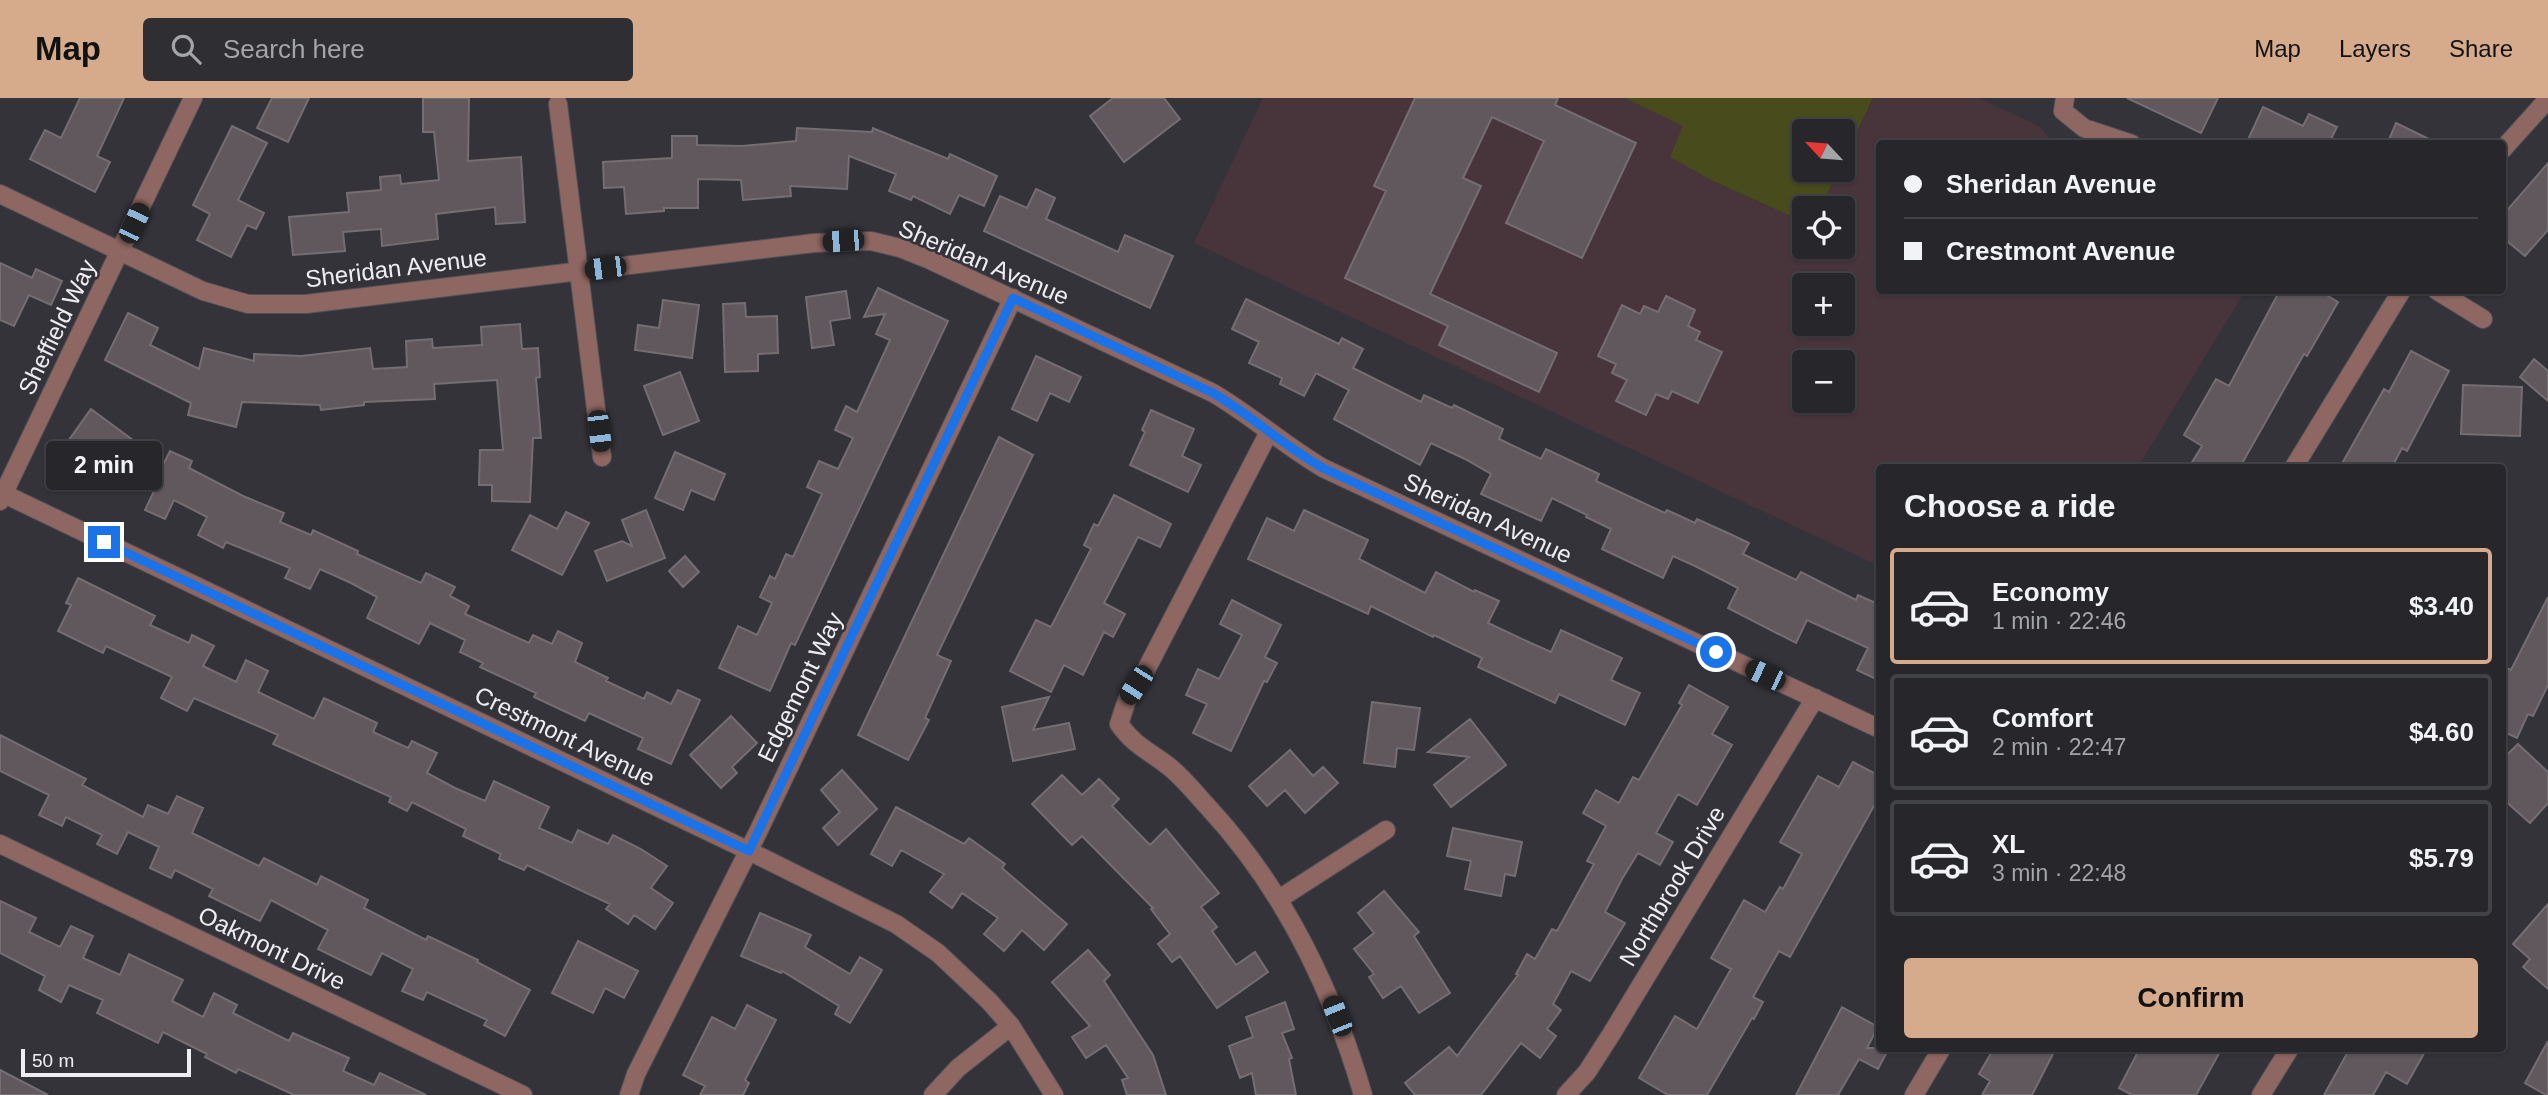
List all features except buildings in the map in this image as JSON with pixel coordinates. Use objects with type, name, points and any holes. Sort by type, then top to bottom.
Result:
[{"type":"street","name":"Sheffield Way","points":[[1,495],[193,98]]},
{"type":"street","points":[[2065,98],[2063,111],[2084,128],[2120,140]]},
{"type":"street","points":[[2506,146],[2548,99]]},
{"type":"street","points":[[558,104],[602,457]]},
{"type":"street","name":"Sheridan Avenue","points":[[0,194],[180,282],[248,304],[306,304],[814,243],[871,241],[900,248],[1013,298],[1213,393],[1323,468],[1876,727]]},
{"type":"street","points":[[2296,464],[2400,294]]},
{"type":"street","points":[[2442,294],[2483,319]]},
{"type":"street","name":"Edgemont Way","points":[[629,1095],[636,1074],[749,851],[1013,298]]},
{"type":"street","points":[[1269,432],[1146,670],[1127,700],[1119,724],[1132,741],[1168,766],[1209,808],[1246,852],[1279,898],[1329,995],[1346,1036],[1363,1095]]},
{"type":"street","name":"Crestmont Avenue","points":[[1,495],[749,851],[842,896],[917,937],[960,972],[1011,1026],[1054,1095]]},
{"type":"street","name":"Northbrook Drive","points":[[1566,1095],[1587,1072],[1612,1033],[1815,698]]},
{"type":"street","points":[[1279,898],[1387,830]]},
{"type":"street","name":"Oakmont Drive","points":[[0,844],[523,1095]]},
{"type":"street","points":[[933,1095],[958,1069],[1011,1026]]},
{"type":"street","points":[[1914,1095],[1940,1052]]},
{"type":"street","points":[[2261,1095],[2288,1052]]},
{"type":"shaded area","points":[[1263,98],[1625,98],[1684,126],[1671,157],[1709,179],[1792,217],[1792,259],[1855,259],[1855,196],[1826,196],[1833,182],[1855,182],[1855,136],[1873,98],[1979,98],[2039,126],[2051,140],[1876,140],[1876,294],[2243,294],[2140,464],[1876,464],[1876,565],[1194,243]]},
{"type":"green space","points":[[1625,98],[1873,98],[1855,136],[1855,119],[1792,119],[1792,182],[1833,182],[1826,196],[1792,196],[1792,217],[1709,179],[1670,157],[1683,126]]},
{"type":"route","points":[[104,542],[749,851],[1013,298],[1213,393],[1323,468],[1716,652]]}]
